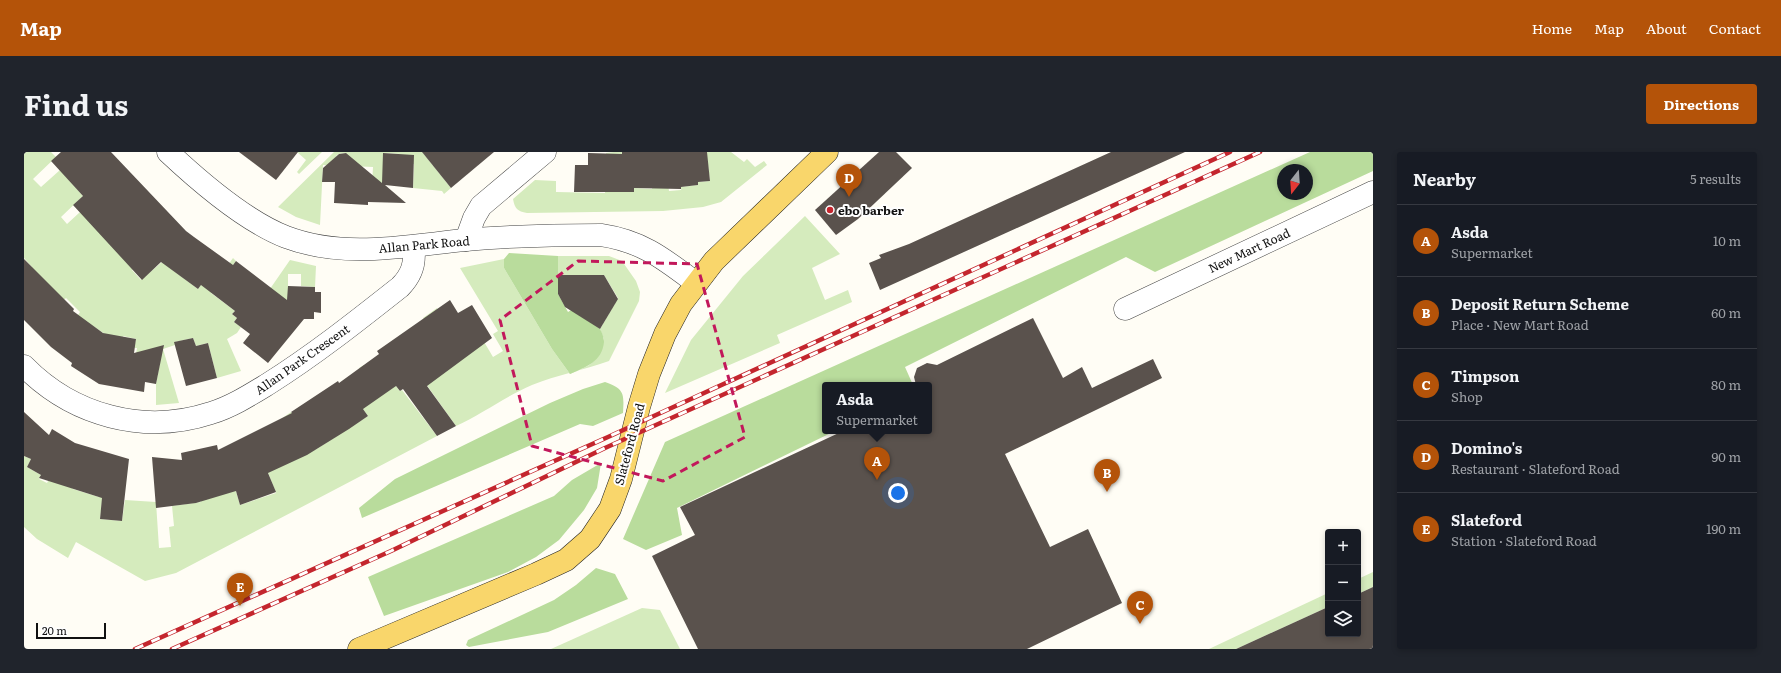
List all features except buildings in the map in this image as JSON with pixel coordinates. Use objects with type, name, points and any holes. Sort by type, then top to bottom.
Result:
[{"type":"main road","name":"Slateford Road","points":[[359,649],[566,560],[590,539],[610,509],[622,479],[639,407],[656,356],[672,319],[696,283],[722,254],[827,152]]},
{"type":"street","name":"Allan Park Road","points":[[168,152],[196,177],[260,225],[286,237],[320,247],[342,249],[413,246],[466,240],[561,235],[612,237],[633,242],[650,250],[696,283]]},
{"type":"street","points":[[466,240],[474,218],[481,206],[545,152]]},
{"type":"street","name":"New Mart Road","points":[[1125,309],[1373,192]]},
{"type":"street","name":"Allan Park Crescent","points":[[24,366],[48,388],[64,398],[80,407],[108,417],[123,420],[162,422],[195,418],[212,413],[232,405],[285,374],[329,343],[400,287],[407,281],[412,271],[414,255],[413,246]]},
{"type":"highlighted area","points":[[578,261],[697,264],[745,437],[663,481],[532,446],[500,320]]},
{"type":"green space","points":[[24,152],[51,152],[56,157],[33,179],[41,187],[60,170],[83,196],[61,217],[67,224],[104,190],[158,248],[132,270],[141,280],[162,262],[198,289],[217,262],[226,268],[233,258],[236,261],[211,293],[235,311],[232,314],[237,318],[234,322],[241,327],[237,333],[227,339],[241,371],[217,378],[208,343],[196,346],[193,338],[175,342],[175,345],[163,349],[179,403],[156,405],[156,384],[160,362],[150,360],[136,354],[137,348],[134,348],[136,339],[123,336],[121,345],[93,326],[74,321],[80,312],[66,298],[57,306],[26,274],[32,267],[24,258]]},
{"type":"green space","points":[[297,152],[322,152],[299,174],[297,172],[306,160]]},
{"type":"green space","points":[[334,152],[424,152],[423,153],[451,188],[444,194],[442,191],[413,188],[414,164],[400,164],[400,154],[384,153],[382,202],[371,202],[373,167],[350,166],[346,153],[336,156],[335,166],[323,165],[320,225],[296,217],[278,207]]},
{"type":"green space","points":[[622,152],[622,192],[634,192],[634,188],[652,189],[652,152],[664,152],[669,191],[681,190],[681,187],[698,185],[698,182],[710,181],[708,165],[696,166],[695,152],[731,152],[744,162],[747,159],[755,167],[764,161],[767,165],[721,202],[703,207],[663,211],[527,213],[516,207],[513,199],[535,180],[556,181],[556,192],[605,193],[606,153]]},
{"type":"green space","points":[[1310,152],[1373,152],[1373,171],[1313,199],[1313,164],[1283,164]]},
{"type":"green space","points":[[1277,167],[1277,200],[1310,200],[1155,272],[1126,257],[905,367],[912,382],[822,382],[822,434],[829,434],[677,508],[682,535],[646,550],[623,539],[665,442]]},
{"type":"green space","points":[[805,216],[840,254],[812,268],[825,300],[848,290],[852,302],[777,335],[780,343],[665,393],[691,340],[743,276]]},
{"type":"green space","points":[[509,253],[558,256],[558,294],[568,312],[576,307],[584,318],[599,328],[603,335],[603,349],[597,359],[592,363],[570,374],[552,349],[504,268],[504,259]]},
{"type":"green space","points":[[558,256],[609,256],[622,261],[636,281],[640,292],[639,301],[609,361],[579,370],[589,365],[596,359],[604,339],[600,329],[618,298],[604,275],[558,275]]},
{"type":"green space","points":[[504,259],[504,268],[552,349],[569,373],[541,381],[522,389],[456,426],[396,342],[450,355],[423,318],[437,308],[462,349],[477,330],[493,357],[503,351],[493,334],[498,331],[460,268]]},
{"type":"green space","points":[[290,260],[316,266],[315,287],[301,286],[301,274],[288,274],[288,286],[290,286],[290,318],[263,299]]},
{"type":"green space","points":[[364,365],[395,385],[400,391],[402,390],[437,436],[176,573],[145,581],[76,542],[68,558],[37,539],[24,527],[24,456],[31,459],[27,467],[41,475],[39,479],[47,483],[56,467],[73,489],[99,497],[104,484],[100,519],[122,521],[125,500],[156,502],[159,548],[171,547],[169,527],[174,526],[172,506],[201,502],[194,451],[236,491],[240,505],[276,493],[267,470],[281,419],[291,412],[315,450],[368,416],[363,409],[367,379],[359,368]]},
{"type":"green space","points":[[605,382],[616,387],[622,393],[623,413],[593,426],[580,424],[362,518],[359,508],[395,479],[550,403],[583,389]]},
{"type":"green space","points":[[601,463],[597,488],[584,510],[559,540],[536,557],[508,572],[384,616],[368,577],[554,496],[572,480]]},
{"type":"green space","points":[[596,568],[615,574],[628,599],[548,632],[469,647],[466,645],[468,640],[554,600],[576,585]]},
{"type":"green space","points":[[1373,572],[1373,587],[1361,593],[1361,578]]},
{"type":"green space","points":[[1325,594],[1325,608],[1236,649],[1209,649]]},
{"type":"green space","points":[[642,608],[660,610],[680,649],[551,649]]},
{"type":"railway","points":[[135,649],[608,437],[1230,152]]},
{"type":"railway","points":[[172,649],[391,551],[605,448],[1260,152]]},
{"type":"place","name":"Domino's","points":[[849,197]]},
{"type":"place","name":"ebo barber","points":[[830,210]]},
{"type":"place","name":"Asda","points":[[877,480]]},
{"type":"place","name":"Deposit Return Scheme","points":[[1107,492]]},
{"type":"place","name":"Slateford","points":[[240,606]]},
{"type":"place","name":"Timpson","points":[[1140,624]]}]
